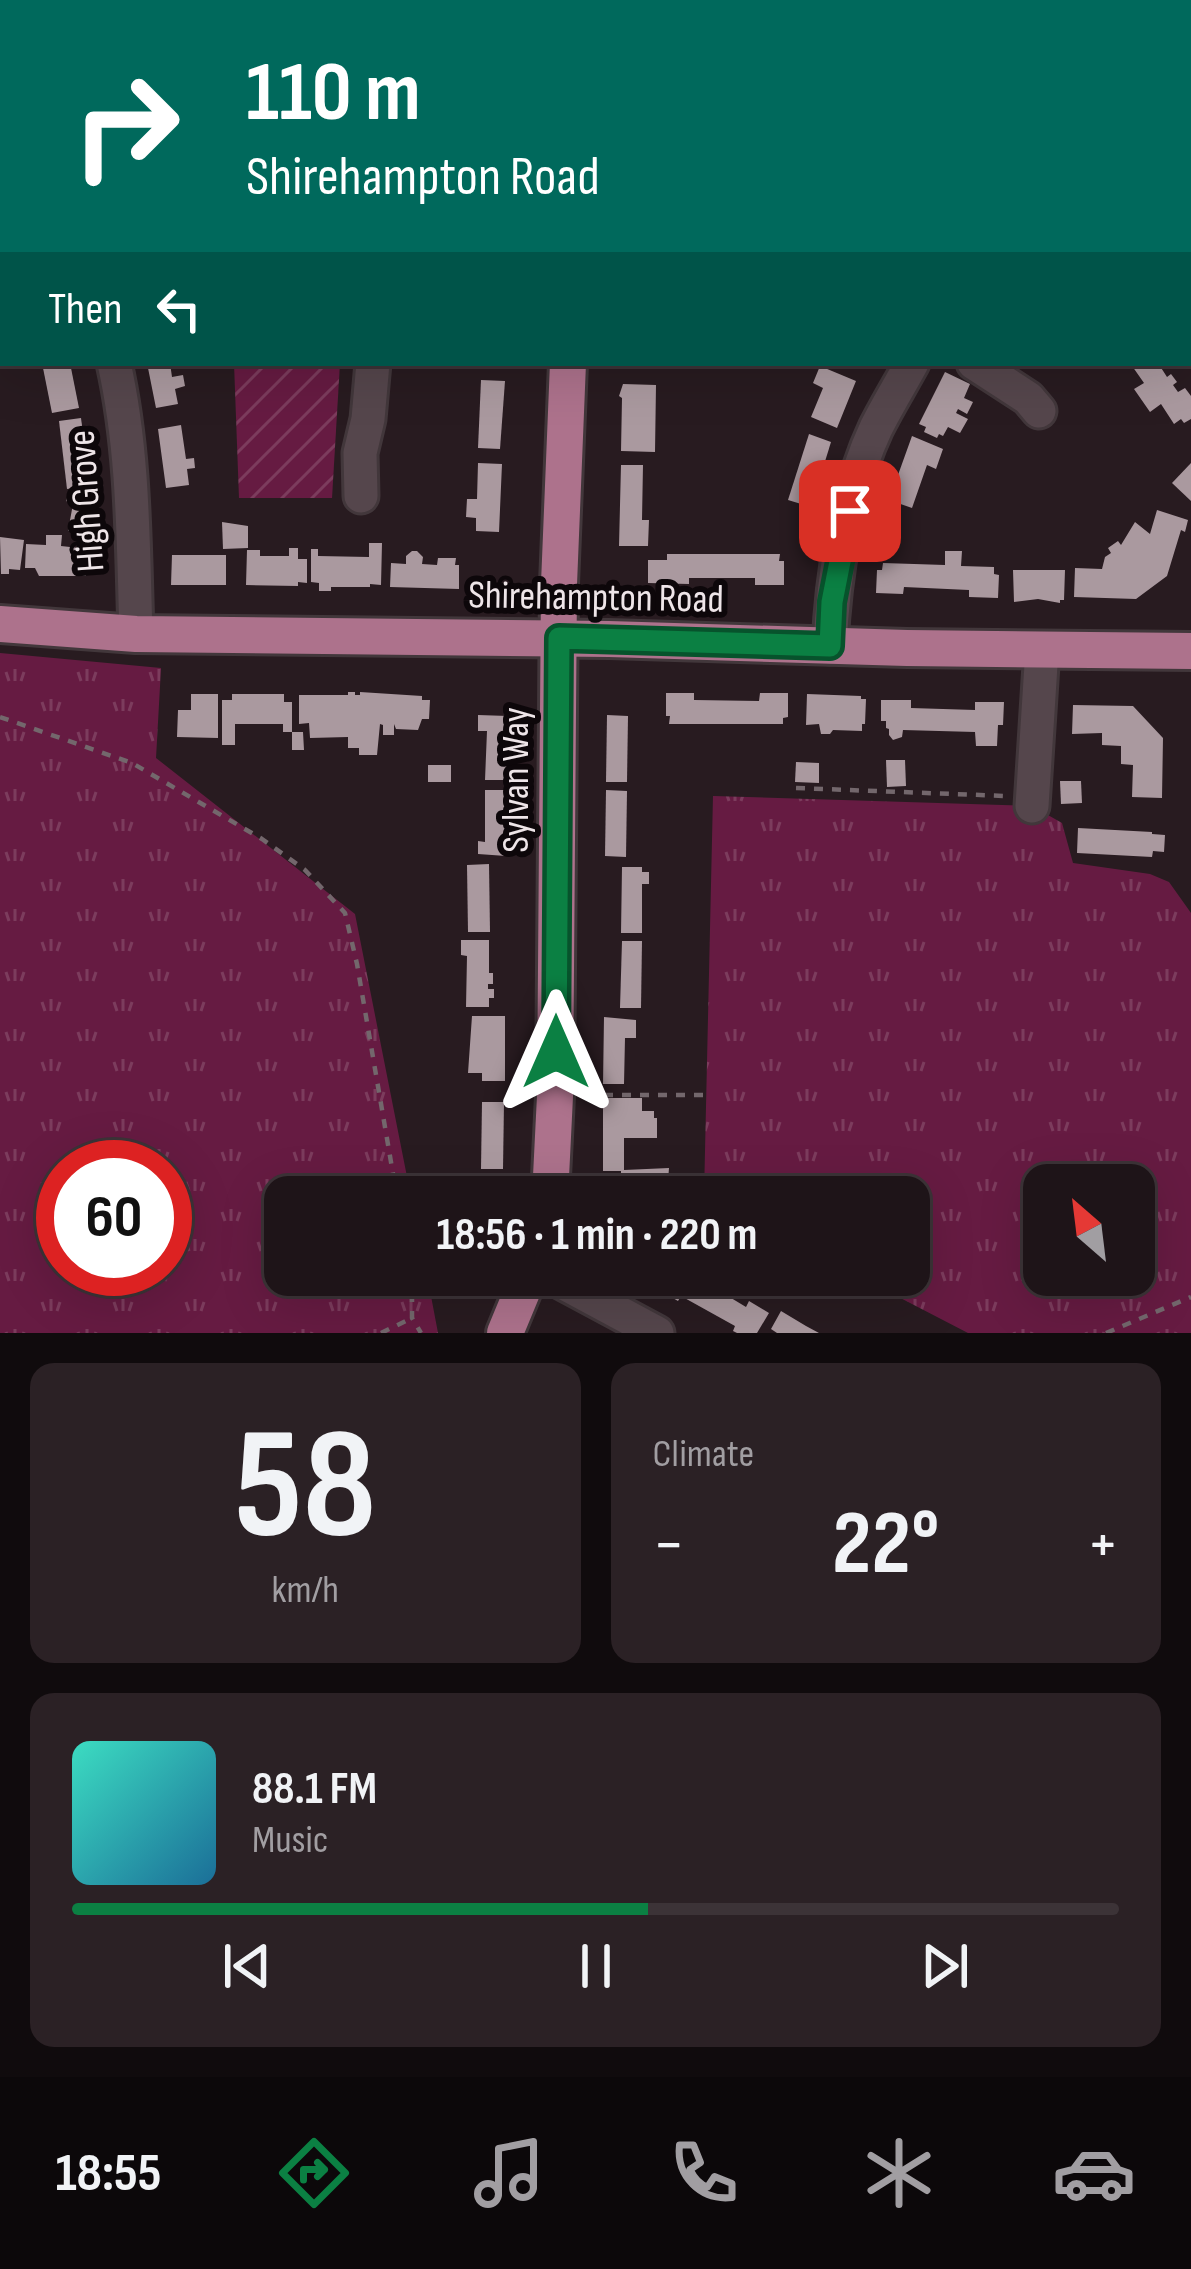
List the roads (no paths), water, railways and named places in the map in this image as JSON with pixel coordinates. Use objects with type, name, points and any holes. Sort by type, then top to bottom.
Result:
[{"type":"main road","name":"Sylvan Way","points":[[551,1176],[568,366]]},
{"type":"main road","name":"Shirehampton Road","points":[[0,624],[136,634],[1191,651]]},
{"type":"main road","points":[[505,1333],[521,1296]]},
{"type":"street","name":"High Grove","points":[[114,366],[131,478],[136,634]]},
{"type":"street","points":[[361,496],[360,453],[373,366]]},
{"type":"street","points":[[830,646],[832,602],[856,485],[874,432],[910,366]]},
{"type":"street","points":[[979,366],[1028,398],[1039,411]]},
{"type":"street","points":[[1033,801],[1042,649]]},
{"type":"street","points":[[588,1296],[657,1333]]}]
